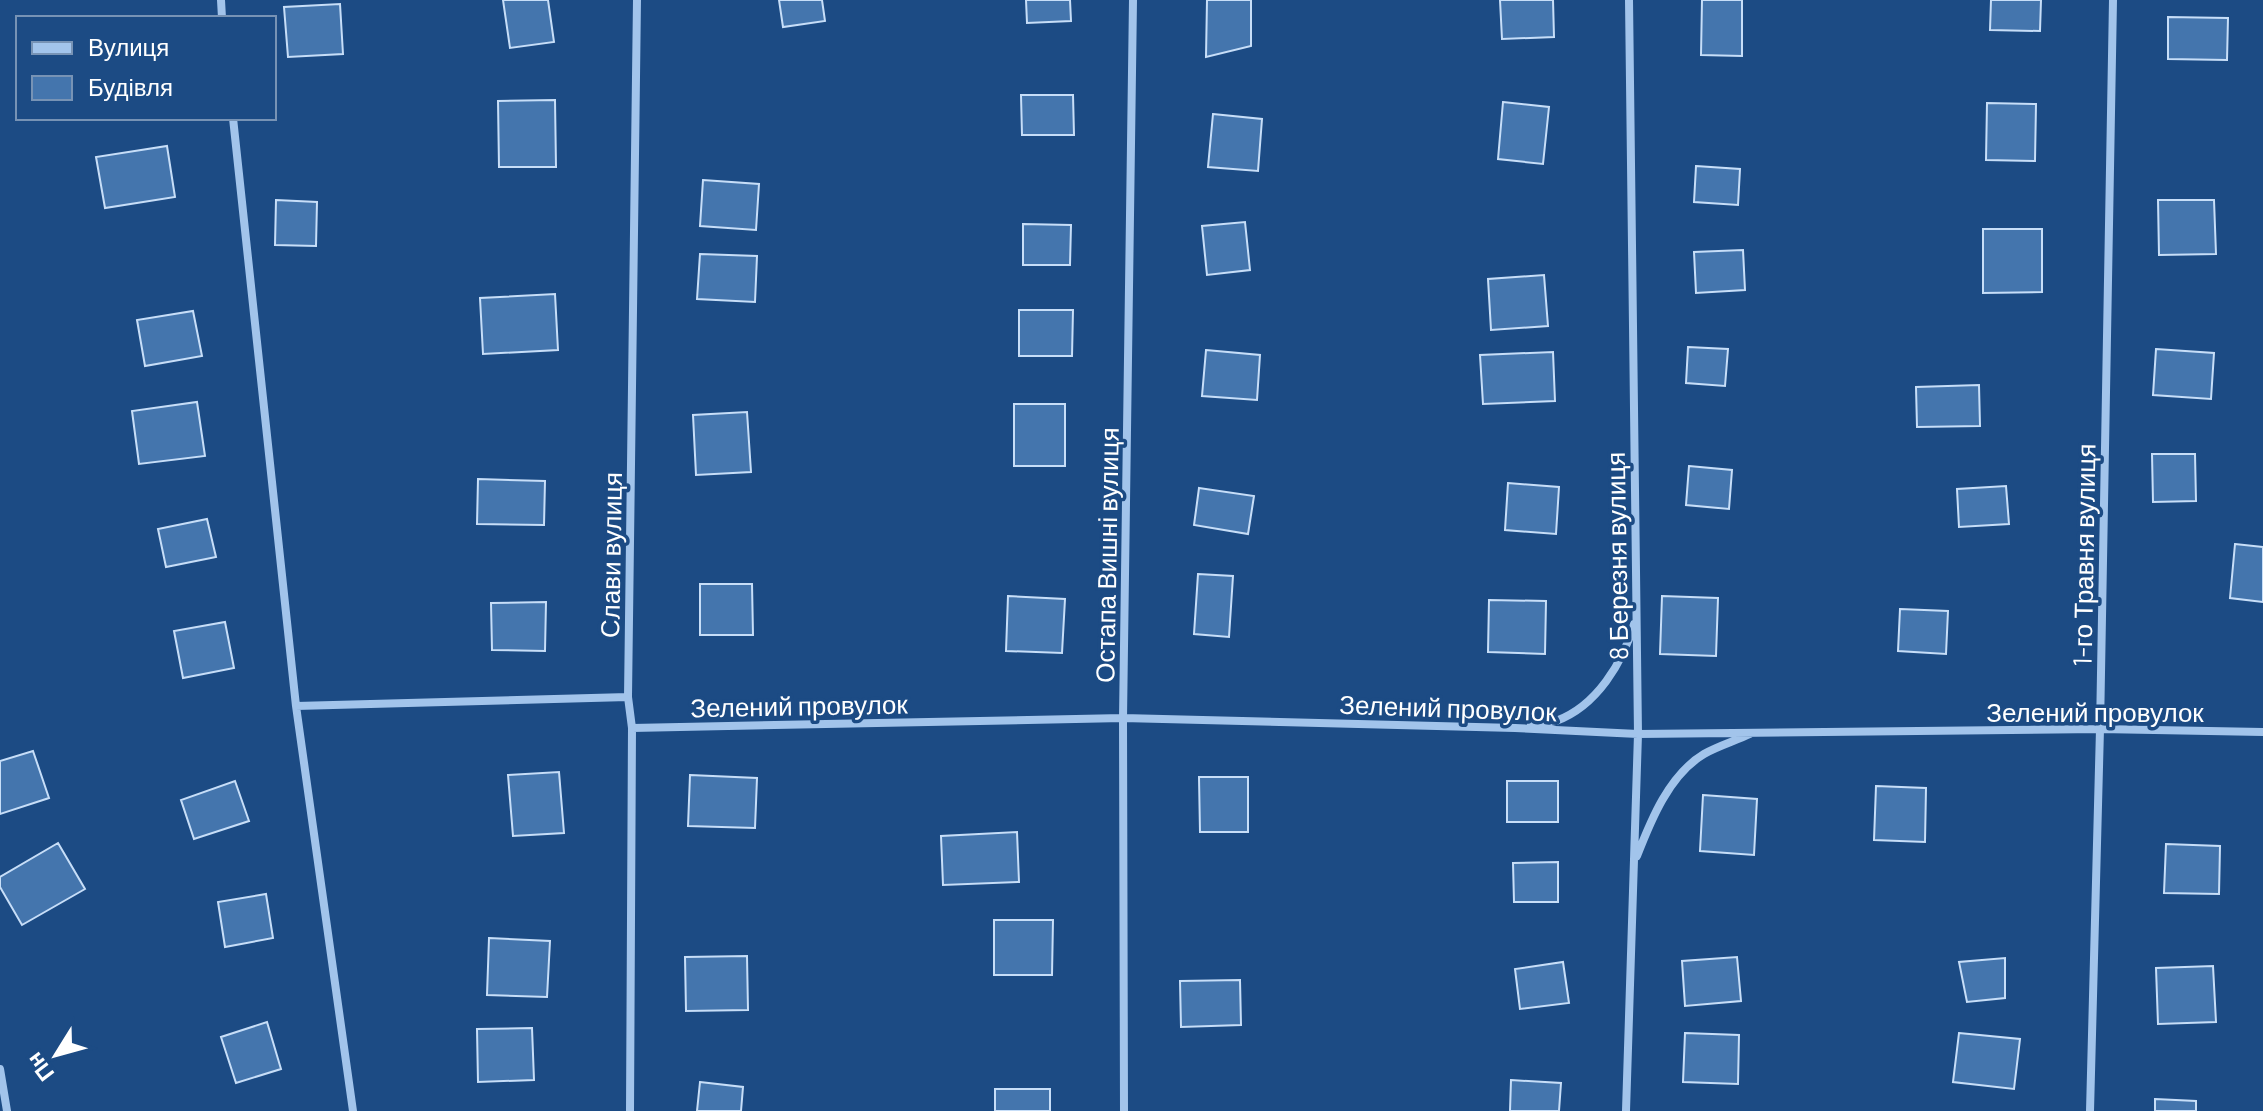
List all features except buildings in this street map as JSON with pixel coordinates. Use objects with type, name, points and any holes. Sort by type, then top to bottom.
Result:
[{"type":"street","name":"Слави вулиця","points":[[630,1111],[632,728],[628,697],[637,0]]},
{"type":"street","name":"Остапа Вишні вулиця","points":[[1124,1111],[1123,718],[1133,0]]},
{"type":"street","name":"8 Березня вулиця","points":[[1626,1111],[1638,734],[1629,0]]},
{"type":"street","name":"1-го Травня вулиця","points":[[2090,1111],[2113,0]]},
{"type":"street","points":[[233,120],[296,706],[353,1111]]},
{"type":"street","points":[[1515,728],[1557,720],[1595,693],[1613,674],[1628,647],[1637,615]]},
{"type":"street","points":[[296,706],[628,697]]},
{"type":"street","name":"Зелений провулок","points":[[632,728],[1123,718],[1638,734],[2100,729],[2263,732]]},
{"type":"street","points":[[1633,864],[1648,829],[1681,773],[1704,754],[1755,732]]},
{"type":"street","points":[[0,1069],[7,1111]]}]
